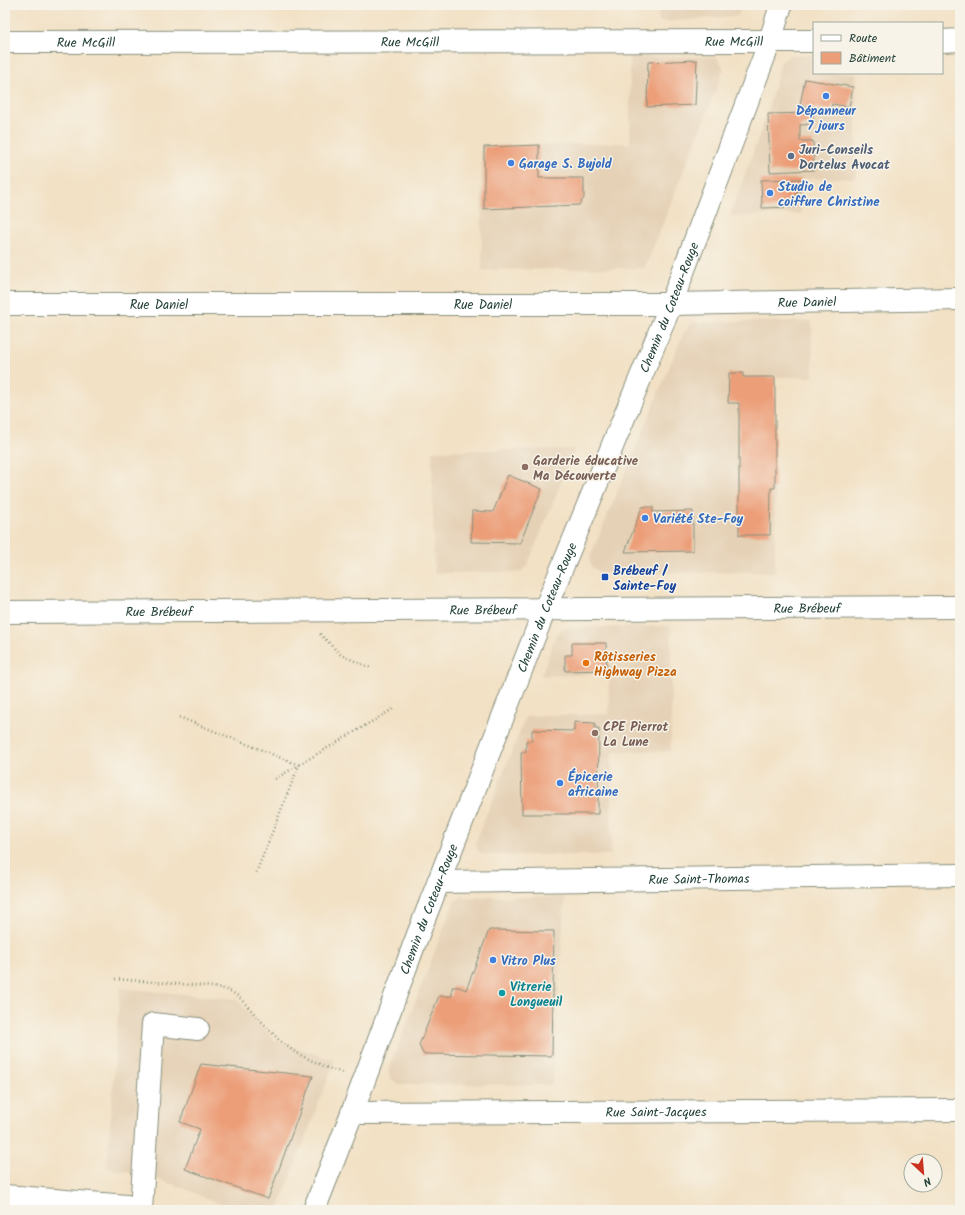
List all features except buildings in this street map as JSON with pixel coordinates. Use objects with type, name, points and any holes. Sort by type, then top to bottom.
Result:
[{"type":"street","name":"Chemin du Coteau-Rouge","points":[[314,1210],[352,1113],[416,937],[545,609],[671,304],[770,41],[781,5]]},
{"type":"street","points":[[943,40],[960,40]]},
{"type":"street","name":"Rue McGill","points":[[5,42],[813,41]]},
{"type":"street","name":"Rue Daniel","points":[[5,304],[671,304],[960,299]]},
{"type":"street","name":"Rue Brébeuf","points":[[5,612],[960,607]]},
{"type":"street","name":"Rue Saint-Thomas","points":[[438,882],[960,875]]},
{"type":"street","points":[[5,1196],[127,1206],[139,1210],[153,1024],[198,1029]]},
{"type":"street","name":"Rue Saint-Jacques","points":[[352,1113],[960,1110]]},
{"type":"path","points":[[298,610],[341,655],[370,668]]},
{"type":"path","points":[[276,779],[393,709]]},
{"type":"path","points":[[179,717],[299,765]]},
{"type":"path","points":[[256,873],[299,765]]},
{"type":"path","points":[[115,979],[225,989],[237,995],[278,1039],[296,1053],[325,1067],[364,1080]]},
{"type":"shaded area","points":[[658,5],[741,5],[738,16],[659,22]]},
{"type":"shaded area","points":[[791,55],[813,55],[813,74],[856,74],[856,178],[801,179],[801,214],[730,216],[766,116],[781,62]]},
{"type":"shaded area","points":[[630,56],[717,57],[724,69],[645,268],[482,270],[481,146],[630,143]]},
{"type":"shaded area","points":[[812,321],[813,377],[775,377],[775,572],[600,573],[592,567],[589,560],[683,334],[691,324],[704,322]]},
{"type":"shaded area","points":[[575,449],[527,566],[520,572],[434,573],[432,451]]},
{"type":"shaded area","points":[[671,626],[671,751],[612,752],[611,855],[486,855],[479,852],[475,843],[526,716],[609,714],[609,674],[541,676],[556,635],[563,628]]},
{"type":"shaded area","points":[[462,897],[565,897],[552,1085],[399,1084],[392,1080],[388,1072],[454,902]]},
{"type":"shaded area","points":[[120,988],[236,999],[276,1041],[335,1060],[278,1210],[233,1210],[185,1189],[152,1177],[107,1168]]},
{"type":"place","name":"Dépanneur 7 jours","points":[[826,96]]},
{"type":"place","name":"Juri-Conseils Dortelus Avocat","points":[[791,156]]},
{"type":"place","name":"Garage S. Bujold","points":[[511,163]]},
{"type":"place","name":"Studio de coiffure Christine","points":[[770,193]]},
{"type":"place","name":"Garderie éducative Ma Découverte","points":[[525,467]]},
{"type":"place","name":"Variété Ste-Foy","points":[[645,518]]},
{"type":"place","name":"Brébeuf / Sainte-Foy","points":[[605,577]]},
{"type":"place","name":"Rôtisseries Highway Pizza","points":[[586,663]]},
{"type":"place","name":"CPE Pierrot La Lune","points":[[595,733]]},
{"type":"place","name":"Épicerie africaine","points":[[560,783]]},
{"type":"place","name":"Vitro Plus","points":[[493,960]]},
{"type":"place","name":"Vitrerie Longueuil","points":[[502,993]]}]
